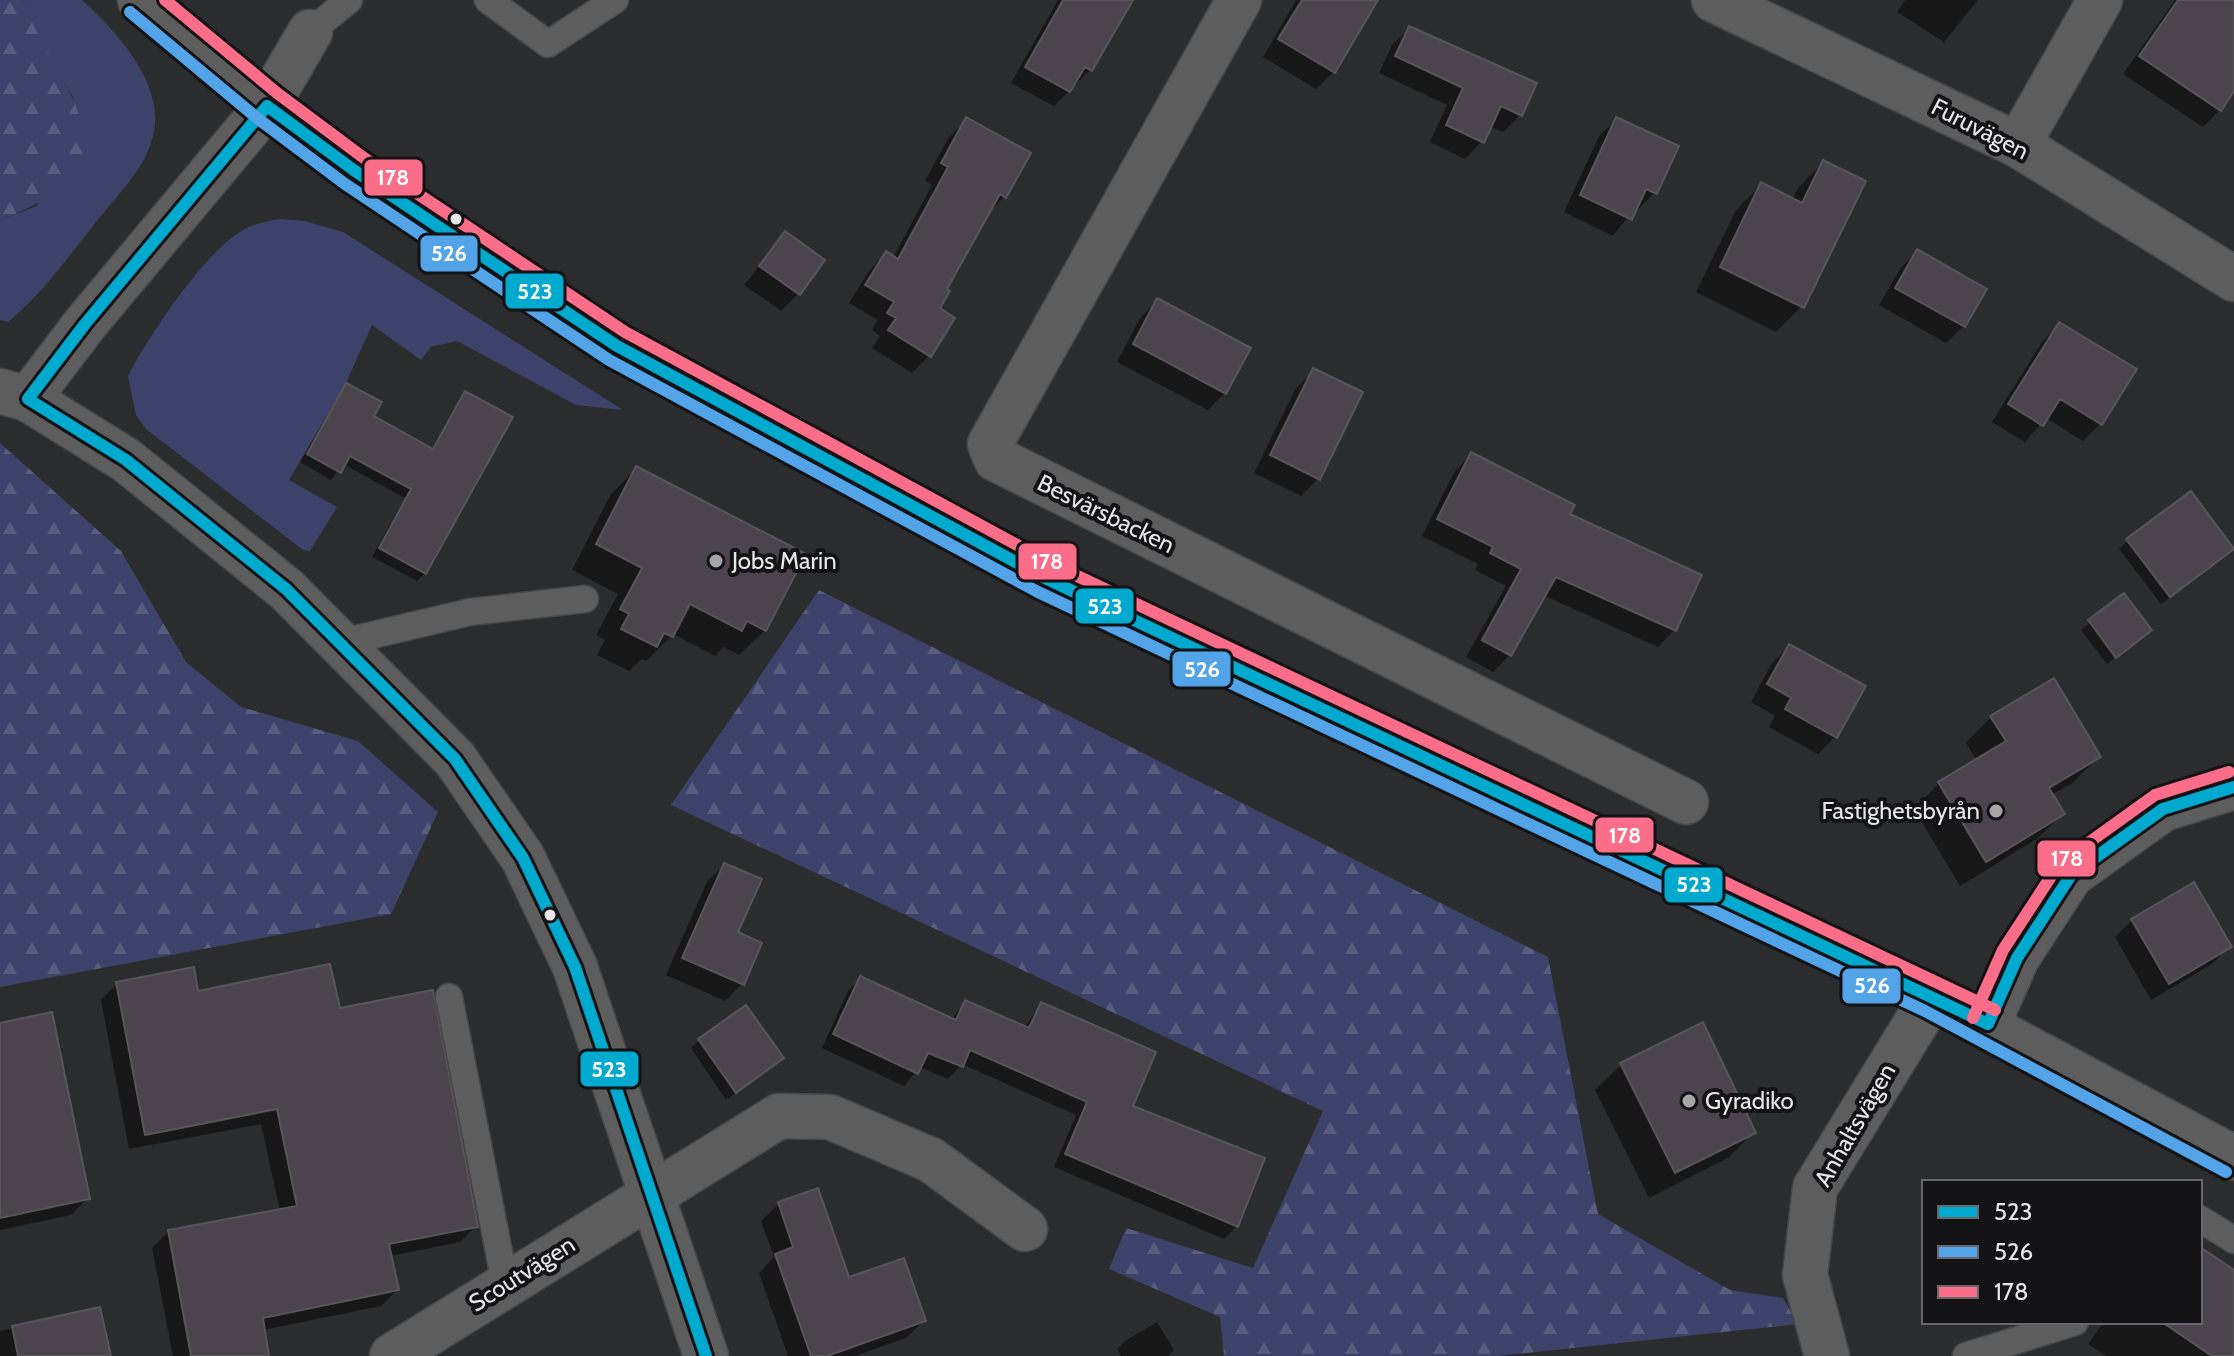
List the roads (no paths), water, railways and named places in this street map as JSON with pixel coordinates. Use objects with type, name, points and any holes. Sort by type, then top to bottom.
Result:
[{"type":"street","points":[[140,0],[267,106],[368,180],[617,346],[1045,578],[1988,1024],[2234,1158]]},
{"type":"street","name":"Besvärsbacken","points":[[1239,0],[990,444],[996,459],[1686,802]]},
{"type":"street","name":"Furuvägen","points":[[1714,0],[2018,145],[2234,279]]},
{"type":"street","points":[[2018,145],[2100,0]]},
{"type":"street","points":[[310,32],[267,106],[85,324],[14,395],[126,460],[163,487],[286,589],[455,759],[523,858],[575,967],[706,1356]]},
{"type":"street","points":[[1988,1024],[2017,958],[2071,875],[2163,809],[2234,787]]},
{"type":"street","name":"Anhaltsvägen","points":[[1827,1356],[1805,1275],[1815,1188],[1932,997]]},
{"type":"street","name":"Scoutvägen","points":[[392,1356],[505,1283],[779,1116],[830,1117],[931,1160],[1025,1229]]},
{"type":"lane","points":[[310,32],[349,0]]},
{"type":"lane","points":[[488,0],[548,44],[615,0]]},
{"type":"lane","points":[[339,643],[470,612],[585,599]]},
{"type":"lane","points":[[449,997],[505,1283]]},
{"type":"lane","points":[[2202,1220],[2234,1240]]},
{"type":"lane","points":[[1966,1356],[2069,1324]]},
{"type":"place","name":"Jobs Marin","points":[[716,561]]},
{"type":"place","name":"Fastighetsbyrån","points":[[1996,811]]},
{"type":"place","name":"Gyradiko","points":[[1689,1101]]}]
